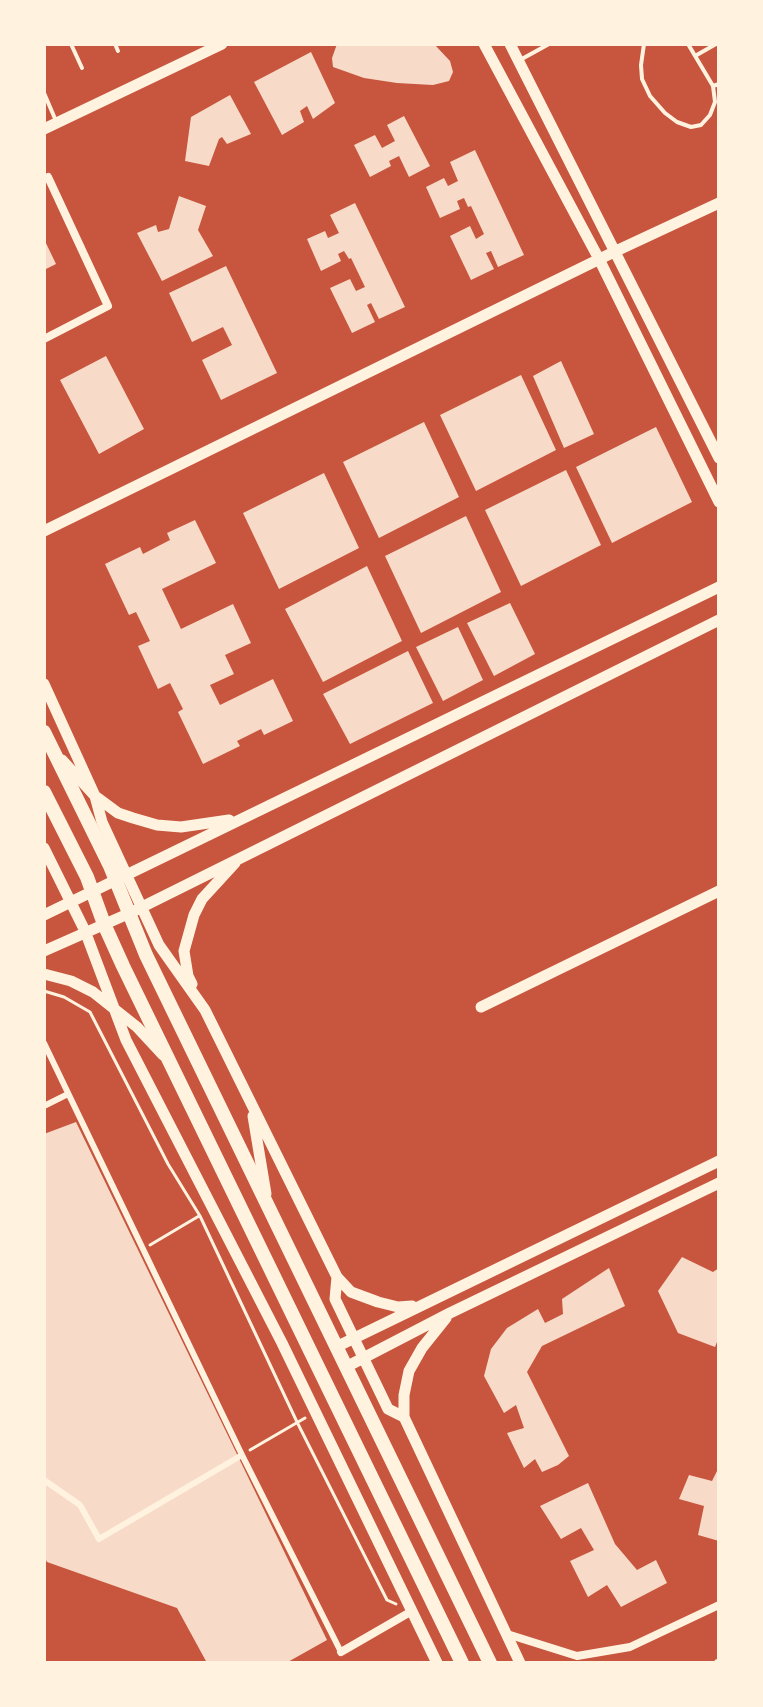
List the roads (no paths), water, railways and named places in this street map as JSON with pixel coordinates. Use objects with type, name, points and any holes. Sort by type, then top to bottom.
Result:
[{"type":"main road","points":[[47,739],[121,878],[135,910],[146,955],[490,1663]]},
{"type":"main road","points":[[44,792],[87,877],[104,924],[170,1062],[462,1663]]},
{"type":"main road","points":[[170,1062],[162,1039],[167,1030],[175,1029],[192,1050]]},
{"type":"street","points":[[44,129],[222,44]]},
{"type":"street","points":[[484,44],[599,259],[719,502]]},
{"type":"street","points":[[510,44],[719,458]]},
{"type":"street","points":[[44,179],[48,177],[108,306],[44,339]]},
{"type":"street","points":[[44,531],[719,203]]},
{"type":"street","points":[[44,915],[719,587]]},
{"type":"street","points":[[44,951],[135,910],[719,620]]},
{"type":"street","points":[[44,684],[95,796],[121,878]]},
{"type":"street","points":[[47,739],[82,784],[118,813],[157,825],[181,827],[249,816]]},
{"type":"street","points":[[44,848],[85,931],[126,1040],[282,1343],[437,1663]]},
{"type":"street","points":[[244,854],[202,899],[194,915],[184,951],[188,976],[337,1277],[351,1292],[378,1302],[398,1307],[421,1306]]},
{"type":"street","points":[[481,1007],[719,891]]},
{"type":"street","points":[[135,910],[205,1010],[254,1119],[270,1210]]},
{"type":"street","points":[[44,974],[71,981],[93,992],[137,1027],[170,1062]]},
{"type":"street","points":[[44,1043],[242,1455],[341,1652],[412,1611]]},
{"type":"street","points":[[44,1106],[68,1094]]},
{"type":"street","points":[[336,1347],[719,1161]]},
{"type":"street","points":[[346,1367],[450,1313],[719,1183]]},
{"type":"street","points":[[337,1277],[335,1299],[363,1358],[388,1409],[404,1417]]},
{"type":"street","points":[[450,1313],[422,1348],[409,1371],[404,1417],[520,1663]]},
{"type":"street","points":[[44,1480],[80,1505],[99,1539],[242,1455]]},
{"type":"street","points":[[507,1634],[577,1656],[630,1647],[719,1605]]},
{"type":"lane","points":[[71,44],[82,68]]},
{"type":"lane","points":[[115,44],[118,51]]},
{"type":"lane","points":[[518,61],[549,44]]},
{"type":"lane","points":[[644,44],[642,79],[650,96],[665,113],[691,127],[701,125],[710,115],[715,102],[713,86],[688,44]]},
{"type":"lane","points":[[695,56],[716,44]]},
{"type":"lane","points":[[713,86],[719,84]]},
{"type":"lane","points":[[44,93],[57,123]]}]
